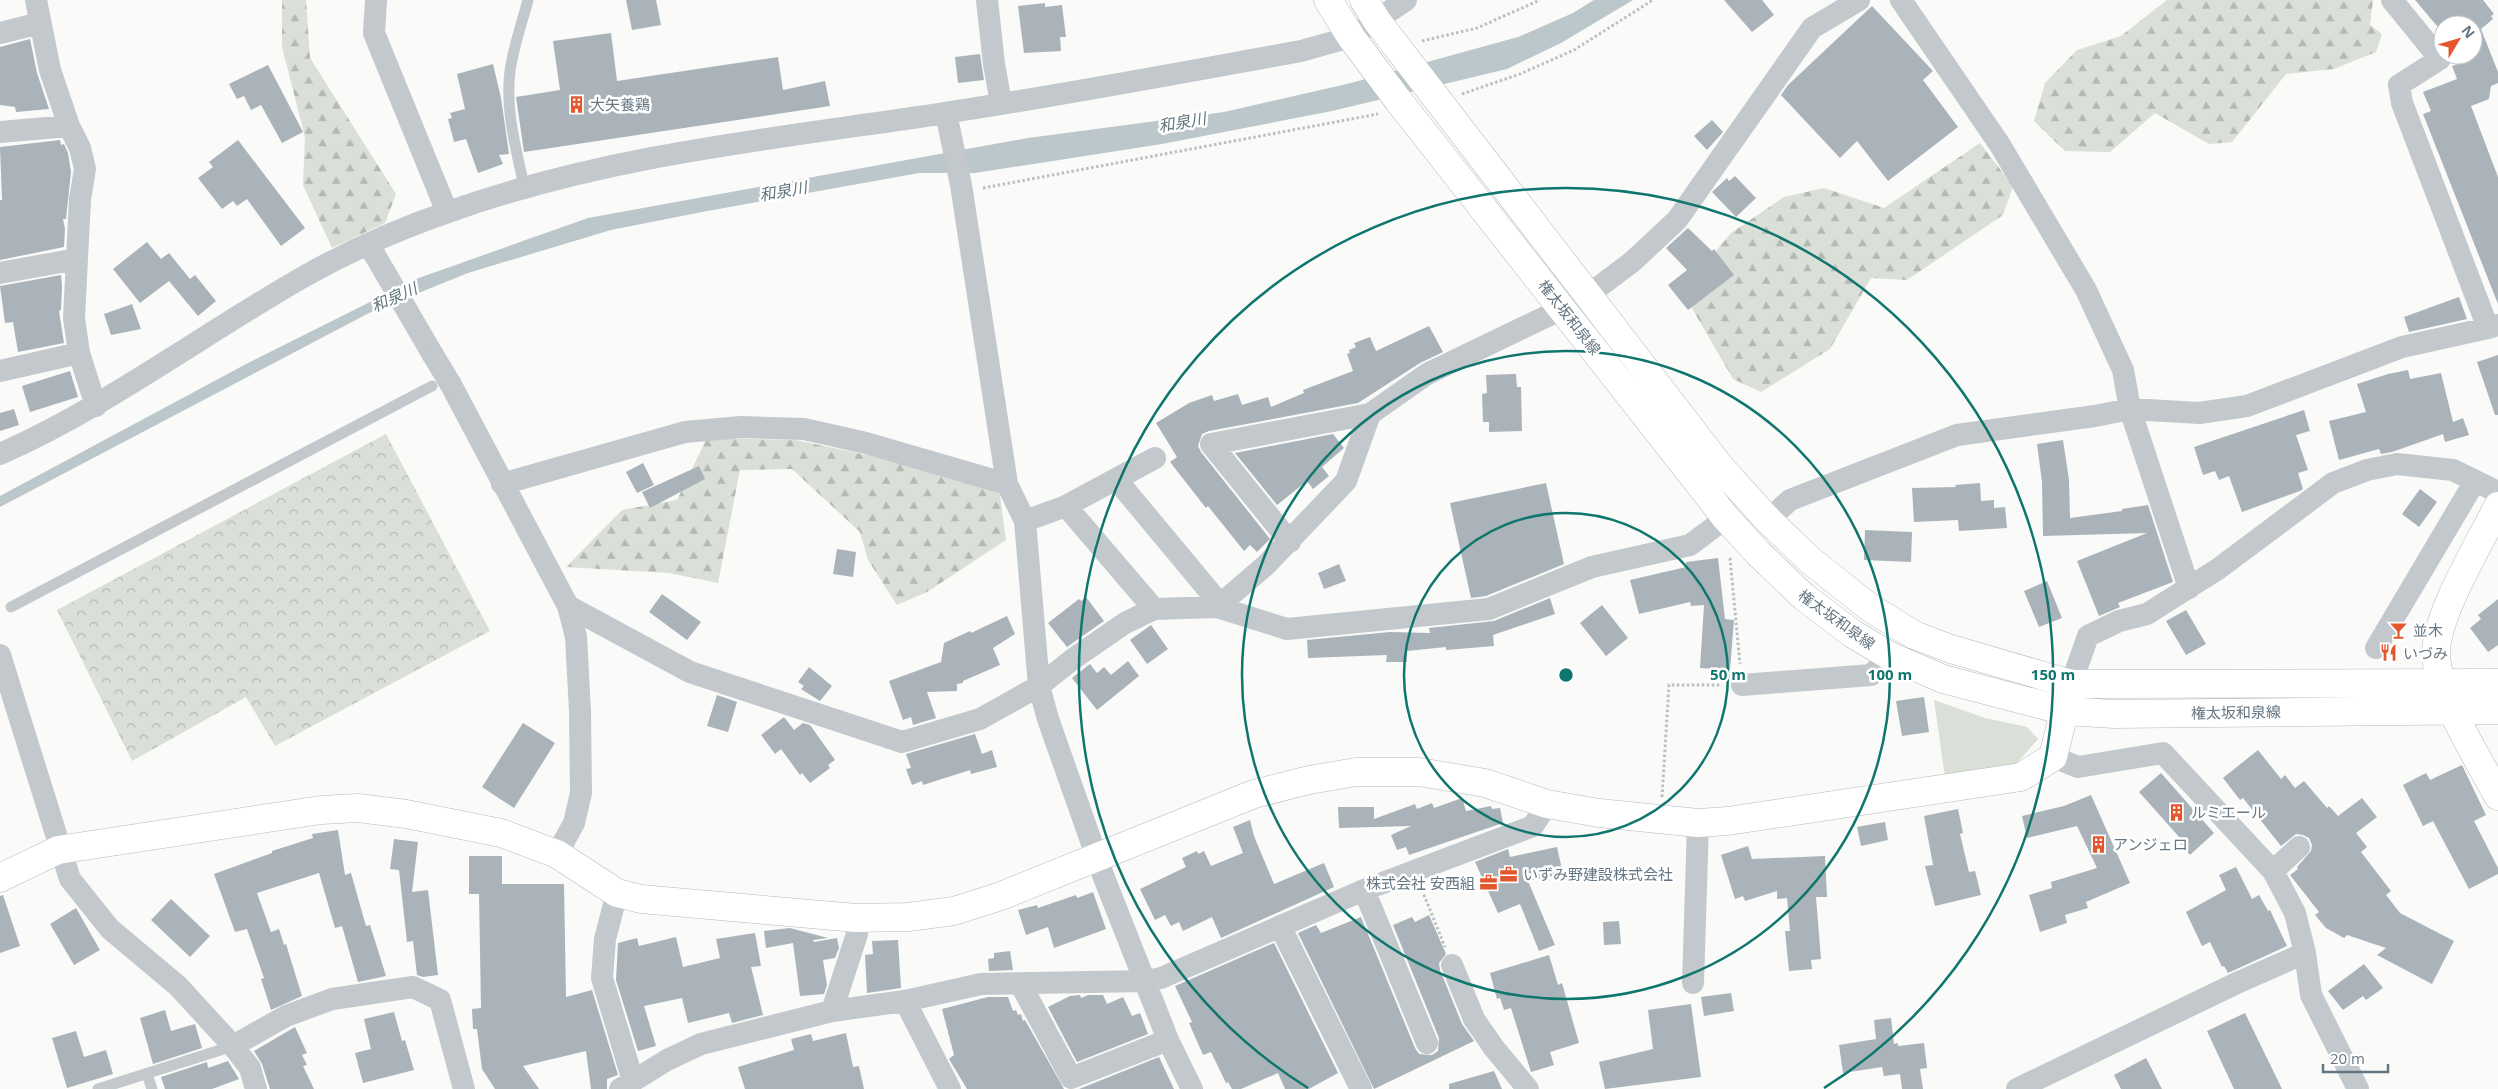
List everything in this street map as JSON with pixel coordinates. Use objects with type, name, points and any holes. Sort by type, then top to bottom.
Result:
[{"type":"street","points":[[36,0],[50,70],[69,126],[80,148],[85,169],[74,318],[79,353],[96,406]]},
{"type":"street","points":[[376,0],[374,33],[447,212]]},
{"type":"street","points":[[987,0],[994,64],[1001,103]]},
{"type":"street","points":[[1328,0],[1351,36]]},
{"type":"street","points":[[0,454],[96,406],[306,275],[368,244],[447,212],[524,186],[656,155],[946,113],[1301,51],[1351,36],[1370,10],[1406,0]]},
{"type":"street","points":[[1588,295],[1632,262],[1677,220],[1812,28],[1859,0]]},
{"type":"street","points":[[1900,0],[2000,145],[2086,290],[2123,370],[2130,408],[2189,588]]},
{"type":"street","points":[[1768,520],[1790,500],[1958,435],[2095,416],[2130,408],[2199,413],[2247,406],[2402,347],[2493,326],[2402,103],[2400,84],[2440,59],[2392,0]]},
{"type":"street","points":[[1370,10],[1401,52]]},
{"type":"street","points":[[0,33],[40,23]]},
{"type":"street","name":"権太坂和泉線","points":[[1351,36],[1402,104],[1564,308],[1726,518],[1804,597],[1853,634],[1890,656],[1943,679],[2065,711],[2114,714],[2498,710]]},
{"type":"street","name":"権太坂和泉線","points":[[1401,52],[1721,468],[1768,520],[1811,561],[1869,607],[1914,635],[1951,649],[2072,684],[2498,683]]},
{"type":"street","points":[[946,113],[962,188],[1007,484],[1025,521],[1039,686],[1048,719],[1097,858],[1168,1040],[1192,1089]]},
{"type":"street","points":[[0,132],[69,126]]},
{"type":"street","points":[[368,244],[433,355],[441,384],[484,446],[502,484],[568,606],[576,637],[580,711],[581,793],[574,822],[557,854]]},
{"type":"street","points":[[0,273],[77,259]]},
{"type":"street","points":[[1290,542],[1211,444],[1370,414],[1427,374],[1564,308]]},
{"type":"street","points":[[0,371],[79,353]]},
{"type":"street","points":[[1218,605],[1290,542],[1346,482],[1370,414]]},
{"type":"street","points":[[502,484],[685,432],[741,427],[804,430],[866,443],[1007,484]]},
{"type":"street","points":[[1025,521],[1066,506],[1155,458]]},
{"type":"street","points":[[0,878],[63,849],[320,810],[358,808],[406,814],[501,833],[557,854],[617,893],[641,899],[856,918],[908,917],[954,911],[1001,896],[1254,794],[1308,780],[1356,772],[1420,772],[1476,782],[1548,804],[1661,820],[1698,823],[1728,821],[2021,778],[2053,756],[2072,684],[2088,636],[2118,621],[2147,614],[2218,570],[2333,483],[2367,470],[2397,464],[2453,470],[2498,492]]},
{"type":"street","points":[[1116,478],[1218,605]]},
{"type":"street","points":[[2376,648],[2475,481]]},
{"type":"street","points":[[1066,506],[1154,609]]},
{"type":"street","points":[[2498,506],[2441,621],[2436,653],[2442,682],[2453,709],[2498,796]]},
{"type":"street","points":[[568,606],[690,672],[902,742],[980,719],[1039,686],[1073,659],[1125,623],[1154,609],[1218,605],[1287,630],[1489,609],[1592,567],[1690,545],[1726,518]]},
{"type":"street","points":[[0,655],[63,849],[70,879],[110,928],[178,986],[233,1046],[250,1068],[256,1089]]},
{"type":"street","points":[[1742,685],[1871,675],[1890,656]]},
{"type":"street","points":[[2053,756],[2078,767],[2163,753],[2273,871],[2295,913],[2306,953],[2311,995],[2358,1089]]},
{"type":"street","points":[[617,893],[605,939],[602,978],[627,1085],[667,1060],[701,1044],[832,1011],[905,1001],[981,984],[1146,981],[1161,978],[1364,890],[1533,826],[1548,804]]},
{"type":"street","points":[[1693,983],[1698,823]]},
{"type":"street","points":[[2273,871],[2299,847]]},
{"type":"street","points":[[1364,890],[1427,1043]]},
{"type":"street","points":[[832,1011],[857,934],[856,918]]},
{"type":"street","points":[[1280,926],[1361,1089]]},
{"type":"street","points":[[2017,1089],[2239,982],[2306,953]]},
{"type":"street","points":[[1452,965],[1474,1019],[1494,1048],[1528,1089]]},
{"type":"street","points":[[1021,984],[1070,1078],[1168,1040]]},
{"type":"street","points":[[233,1046],[286,1016],[332,1000],[413,987],[440,1000],[464,1089]]},
{"type":"street","points":[[905,1001],[950,1089]]},
{"type":"lane","points":[[524,186],[512,132],[508,100],[510,70],[528,0]]},
{"type":"lane","points":[[11,607],[441,384]]},
{"type":"lane","points":[[98,1089],[233,1046]]},
{"type":"lane","points":[[148,1074],[152,1089]]},
{"type":"path","points":[[1401,52],[1477,28],[1540,0]]},
{"type":"path","points":[[1436,98],[1520,74],[1574,50],[1653,0]]},
{"type":"path","points":[[962,188],[1331,124],[1402,104]]},
{"type":"path","points":[[1661,820],[1670,685],[1742,685],[1730,557]]},
{"type":"path","points":[[1415,871],[1452,965]]},
{"type":"green space","points":[[282,0],[306,0],[310,58],[396,194],[385,223],[332,248],[303,185],[305,137],[282,47]]},
{"type":"green space","points":[[2167,0],[2373,0],[2370,25],[2382,34],[2376,52],[2334,69],[2286,74],[2232,142],[2209,144],[2155,113],[2110,152],[2065,151],[2034,121],[2045,83],[2077,50],[2121,36]]},
{"type":"green space","points":[[1980,143],[2013,186],[2003,215],[1907,280],[1871,278],[1830,349],[1761,392],[1733,379],[1682,291],[1731,233],[1784,197],[1824,188],[1884,208]]},
{"type":"green space","points":[[386,434],[490,631],[275,746],[246,697],[132,761],[57,610]]},
{"type":"green space","points":[[707,438],[796,440],[886,459],[999,488],[1006,540],[927,592],[897,605],[868,560],[860,532],[792,469],[740,470],[718,583],[669,573],[566,567],[622,510],[677,500]]},
{"type":"green space","points":[[1934,700],[1985,718],[2027,727],[2038,739],[2018,762],[2007,768],[1945,777]]},
{"type":"water","name":"和泉川","points":[[1594,0],[1633,0],[1561,43],[1507,69],[1332,111],[1162,144],[975,173],[919,173],[702,212],[611,230],[468,273],[369,313],[0,507],[0,496],[248,363],[416,279],[588,218],[1028,138],[1224,112],[1351,83],[1518,37],[1573,13]]},
{"type":"building","points":[[626,0],[656,0],[661,25],[632,30]]},
{"type":"building","points":[[1724,0],[1762,0],[1774,15],[1752,32]]},
{"type":"building","points":[[2415,0],[2483,0],[2494,14],[2491,16],[2493,19],[2483,27],[2483,15],[2433,15],[2433,21]]},
{"type":"building","points":[[1045,3],[1045,7],[1062,5],[1066,37],[1060,37],[1061,51],[1024,53],[1018,6]]},
{"type":"building","points":[[1872,6],[1933,71],[1923,80],[1958,127],[1888,181],[1857,141],[1840,158],[1781,95],[1788,85]]},
{"type":"building","name":"大矢養鶏","points":[[611,33],[617,81],[778,57],[783,90],[825,81],[830,106],[524,152],[516,97],[560,90],[553,41]]},
{"type":"building","points":[[2483,34],[2498,72],[2498,83],[2491,86],[2489,99],[2471,106],[2498,177],[2498,304],[2423,114],[2431,111],[2423,92],[2457,79],[2452,66],[2483,65]]},
{"type":"building","points":[[30,39],[37,73],[49,109],[16,112],[15,107],[0,105],[0,47]]},
{"type":"building","points":[[980,54],[984,80],[958,83],[955,57]]},
{"type":"building","points":[[493,64],[501,98],[509,154],[499,155],[503,164],[478,173],[466,139],[454,142],[448,119],[452,118],[450,113],[465,109],[457,74]]},
{"type":"building","points":[[268,65],[303,132],[282,143],[261,105],[251,110],[244,96],[237,99],[229,84]]},
{"type":"building","points":[[1712,120],[1723,132],[1707,150],[1694,136]]},
{"type":"building","points":[[60,140],[61,145],[64,144],[68,153],[71,172],[66,219],[63,219],[65,229],[64,247],[0,260],[0,200],[2,200],[0,147]]},
{"type":"building","points":[[238,140],[305,228],[281,246],[247,199],[237,206],[233,201],[222,209],[198,178],[213,167],[209,162]]},
{"type":"building","points":[[1735,176],[1756,198],[1736,217],[1712,192],[1727,178],[1729,181]]},
{"type":"building","points":[[1688,228],[1712,251],[1714,249],[1734,275],[1688,310],[1668,285],[1687,270],[1666,248]]},
{"type":"building","points":[[147,242],[161,259],[169,253],[190,279],[195,275],[216,301],[198,316],[169,281],[140,303],[113,269]]},
{"type":"building","points":[[61,275],[61,310],[59,311],[64,343],[18,352],[13,322],[5,323],[0,286]]},
{"type":"building","points":[[2459,297],[2467,319],[2409,332],[2404,317]]},
{"type":"building","points":[[132,304],[141,329],[111,335],[104,314]]},
{"type":"building","points":[[1429,326],[1443,352],[1420,363],[1358,403],[1209,431],[1202,434],[1198,446],[1201,452],[1270,539],[1257,552],[1250,545],[1244,551],[1208,506],[1206,508],[1170,462],[1177,457],[1156,423],[1189,403],[1212,395],[1214,401],[1238,394],[1242,405],[1268,397],[1271,407],[1304,393],[1303,390],[1353,371],[1347,354],[1350,353],[1349,350],[1356,347],[1354,343],[1370,337],[1376,351]]},
{"type":"building","points":[[2498,355],[2498,415],[2495,415],[2477,362]]},
{"type":"building","points":[[2408,370],[2410,379],[2441,373],[2453,422],[2463,418],[2469,435],[2445,442],[2443,434],[2392,452],[2381,454],[2379,449],[2339,460],[2329,421],[2366,412],[2357,384]]},
{"type":"building","points":[[70,371],[78,397],[30,412],[22,386]]},
{"type":"building","points":[[1516,374],[1517,387],[1521,387],[1522,431],[1489,432],[1489,422],[1483,422],[1482,394],[1487,393],[1486,375]]},
{"type":"building","points":[[14,409],[19,425],[0,431],[0,413]]},
{"type":"building","points":[[2304,410],[2310,431],[2296,435],[2308,470],[2298,473],[2303,489],[2300,491],[2242,512],[2229,476],[2219,480],[2215,471],[2203,475],[2194,447]]},
{"type":"building","points":[[1333,434],[1344,448],[1322,467],[1329,476],[1313,489],[1307,481],[1277,505],[1235,453]]},
{"type":"building","points":[[2063,440],[2069,480],[2070,518],[2122,511],[2122,509],[2148,505],[2173,582],[2118,603],[2120,607],[2099,616],[2077,561],[2147,533],[2043,536],[2042,482],[2037,444]]},
{"type":"building","points":[[643,463],[654,485],[637,493],[626,472]]},
{"type":"building","points":[[699,466],[705,479],[650,508],[642,492]]},
{"type":"building","points":[[1546,483],[1564,564],[1486,596],[1471,598],[1450,503]]},
{"type":"building","points":[[1980,483],[1981,501],[1994,500],[1994,508],[2005,507],[2007,528],[1959,531],[1958,520],[1914,522],[1912,488],[1956,487],[1955,485]]},
{"type":"building","points":[[2420,489],[2437,502],[2419,527],[2402,514]]},
{"type":"building","points":[[1865,530],[1912,532],[1911,562],[1864,560]]},
{"type":"building","points":[[837,549],[856,552],[853,577],[833,574]]},
{"type":"building","points":[[1718,558],[1725,619],[1734,620],[1730,670],[1700,668],[1704,605],[1691,606],[1690,602],[1639,614],[1630,580],[1686,567],[1686,562]]},
{"type":"building","points":[[1339,564],[1346,581],[1324,589],[1318,573]]},
{"type":"building","points":[[2047,581],[2062,618],[2039,627],[2024,591]]},
{"type":"building","points":[[662,594],[701,622],[687,640],[649,612]]},
{"type":"building","points":[[1086,597],[1104,621],[1067,647],[1048,623],[1079,599],[1081,601]]},
{"type":"building","points":[[1550,598],[1555,614],[1493,635],[1494,646],[1446,650],[1446,647],[1407,651],[1407,662],[1386,662],[1387,655],[1308,658],[1307,640],[1390,632],[1430,633],[1429,628],[1494,621]]},
{"type":"building","points":[[2498,599],[2498,645],[2488,652],[2470,628],[2481,619],[2478,615]]},
{"type":"building","points":[[1602,605],[1628,638],[1606,656],[1580,623]]},
{"type":"building","points":[[2186,610],[2206,644],[2186,655],[2166,621]]},
{"type":"building","points":[[1007,616],[1015,634],[993,648],[1000,665],[963,681],[963,683],[957,684],[957,691],[927,692],[936,718],[913,725],[911,717],[903,720],[889,681],[941,662],[944,643]]},
{"type":"building","points":[[1151,625],[1168,649],[1147,664],[1130,640]]},
{"type":"building","points":[[1128,661],[1139,676],[1097,710],[1072,678],[1090,664],[1097,673],[1104,667],[1111,675]]},
{"type":"building","points":[[809,667],[832,686],[820,701],[801,689],[804,686],[798,682]]},
{"type":"building","points":[[717,695],[737,702],[728,732],[707,726]]},
{"type":"building","points":[[1924,697],[1929,732],[1902,736],[1896,701]]},
{"type":"building","points":[[784,717],[794,730],[803,723],[810,725],[835,760],[828,765],[830,768],[810,783],[802,773],[800,775],[781,749],[775,754],[761,735]]},
{"type":"building","points":[[523,723],[555,743],[514,808],[482,787]]},
{"type":"building","points":[[975,734],[982,754],[992,750],[997,767],[971,774],[970,770],[923,785],[922,781],[912,785],[906,769],[911,768],[906,754]]},
{"type":"building","points":[[2258,750],[2281,779],[2285,775],[2295,788],[2304,781],[2327,808],[2329,806],[2338,816],[2362,798],[2377,817],[2356,833],[2367,847],[2361,852],[2391,891],[2386,895],[2400,913],[2454,941],[2432,984],[2377,955],[2386,948],[2347,935],[2344,938],[2326,928],[2315,915],[2319,912],[2290,875],[2298,869],[2297,867],[2311,851],[2312,845],[2309,838],[2296,834],[2281,846],[2243,798],[2240,800],[2223,778]]},
{"type":"building","points":[[2462,765],[2486,815],[2474,821],[2498,868],[2498,874],[2469,889],[2433,821],[2423,826],[2403,785],[2426,773],[2430,780]]},
{"type":"building","name":"ルミエール","points":[[2161,773],[2214,833],[2190,855],[2178,841],[2181,839],[2139,792]]},
{"type":"building","points":[[2091,795],[2130,883],[2086,902],[2088,908],[2065,915],[2067,923],[2040,932],[2029,895],[2052,888],[2051,882],[2097,868],[2077,826],[2027,838],[2022,816],[2064,806]]},
{"type":"building","points":[[1462,798],[1466,811],[1491,806],[1492,809],[1500,808],[1503,823],[1409,855],[1406,847],[1397,850],[1391,835],[1411,826],[1339,828],[1338,807],[1374,807],[1374,819],[1415,804],[1417,809],[1432,803],[1434,808]]},
{"type":"building","points":[[1958,809],[1963,833],[1960,834],[1969,872],[1975,871],[1981,895],[1935,906],[1925,866],[1933,865],[1924,816]]},
{"type":"building","points":[[1250,820],[1254,836],[1274,884],[1324,863],[1334,887],[1221,938],[1212,917],[1183,931],[1179,922],[1171,926],[1165,915],[1155,920],[1140,889],[1186,867],[1182,858],[1197,851],[1198,854],[1204,851],[1211,866],[1243,853],[1233,827]]},
{"type":"building","points":[[1885,822],[1888,840],[1861,846],[1857,827]]},
{"type":"building","points":[[338,830],[345,875],[351,873],[366,926],[370,925],[386,976],[358,982],[342,926],[335,928],[319,873],[257,893],[271,932],[279,929],[284,945],[286,944],[302,996],[271,1010],[261,979],[264,978],[247,929],[235,932],[214,874],[272,853],[272,851],[313,838],[312,834]]},
{"type":"building","points":[[394,839],[418,842],[412,892],[428,890],[438,975],[423,977],[417,975],[413,941],[407,942],[399,870],[390,869]]},
{"type":"building","points":[[1748,846],[1752,859],[1825,856],[1827,897],[1816,897],[1821,959],[1811,960],[1812,969],[1789,971],[1785,931],[1790,931],[1787,898],[1777,899],[1777,891],[1745,901],[1743,896],[1735,899],[1721,855]]},
{"type":"building","points":[[1557,847],[1563,874],[1528,881],[1555,945],[1539,951],[1520,904],[1498,913],[1475,862],[1508,849],[1510,857]]},
{"type":"building","points":[[469,856],[502,856],[502,884],[564,884],[566,997],[592,990],[618,1075],[607,1079],[607,1089],[591,1089],[586,1051],[523,1066],[539,1089],[495,1089],[482,1069],[477,1029],[473,1029],[472,1009],[481,1008],[479,894],[469,894]]},
{"type":"building","points":[[2236,867],[2252,899],[2259,895],[2268,911],[2270,910],[2287,946],[2228,973],[2224,966],[2222,967],[2210,942],[2202,946],[2186,912],[2226,890],[2219,875]]},
{"type":"building","points":[[1093,892],[1106,929],[1054,948],[1048,927],[1026,935],[1018,910],[1037,905],[1038,908],[1076,895],[1077,898]]},
{"type":"building","points":[[3,895],[20,946],[0,953],[0,896]]},
{"type":"building","points":[[171,899],[210,936],[190,957],[151,920]]},
{"type":"building","points":[[76,908],[100,950],[74,965],[50,924]]},
{"type":"building","points":[[1429,915],[1446,954],[1439,963],[1440,970],[1462,1024],[1474,1041],[1374,1089],[1298,933],[1316,925],[1321,933],[1361,917],[1415,1048],[1419,1054],[1432,1055],[1438,1051],[1439,1038],[1393,925],[1412,917],[1415,922]]},
{"type":"building","points":[[1619,921],[1621,944],[1604,945],[1603,922]]},
{"type":"building","points":[[790,928],[828,938],[813,940],[814,942],[837,938],[839,948],[835,958],[823,960],[827,985],[824,994],[800,996],[793,943],[766,948],[764,931]]},
{"type":"building","points":[[755,933],[761,966],[751,967],[763,1015],[732,1023],[729,1013],[688,1023],[682,998],[644,1006],[656,1046],[638,1051],[616,980],[618,943],[637,938],[639,946],[676,937],[683,967],[720,958],[716,939]]},
{"type":"building","points":[[898,940],[901,988],[867,993],[865,955],[873,954],[872,941]]},
{"type":"building","points":[[1274,943],[1338,1073],[1309,1089],[1285,1089],[1278,1073],[1241,1089],[1232,1089],[1228,1082],[1226,1083],[1211,1052],[1203,1055],[1189,1023],[1192,1022],[1175,986]]},
{"type":"building","points":[[1010,951],[1013,970],[989,971],[988,959],[994,958],[994,953]]},
{"type":"building","points":[[1549,955],[1558,985],[1562,983],[1579,1043],[1550,1052],[1554,1065],[1531,1072],[1511,1008],[1504,1010],[1500,998],[1497,999],[1490,973]]},
{"type":"building","points":[[2364,964],[2383,988],[2366,1000],[2363,996],[2343,1010],[2328,991]]},
{"type":"building","points":[[1731,993],[1734,1011],[1704,1016],[1701,997]]},
{"type":"building","points":[[1080,995],[1081,998],[1088,995],[1103,995],[1107,1004],[1123,997],[1132,1016],[1140,1013],[1148,1034],[1077,1062],[1048,1007],[1070,996]]},
{"type":"building","points":[[988,997],[1008,997],[1013,1011],[1016,1010],[1018,1015],[1021,1014],[1023,1021],[1025,1020],[1064,1089],[967,1089],[949,1059],[954,1055],[942,1009]]},
{"type":"building","points":[[1691,1004],[1701,1077],[1605,1089],[1599,1062],[1653,1049],[1648,1010]]},
{"type":"building","points":[[165,1010],[171,1031],[195,1024],[202,1048],[153,1064],[140,1018]]},
{"type":"building","points":[[394,1012],[402,1041],[405,1040],[414,1070],[363,1083],[355,1053],[371,1049],[364,1019]]},
{"type":"building","points":[[2245,1013],[2282,1089],[2234,1089],[2207,1031]]},
{"type":"building","points":[[1891,1018],[1894,1044],[1898,1043],[1898,1046],[1924,1043],[1927,1068],[1920,1069],[1923,1089],[1902,1089],[1900,1074],[1884,1076],[1882,1067],[1843,1073],[1839,1045],[1876,1039],[1874,1020]]},
{"type":"building","points":[[295,1027],[307,1053],[302,1055],[307,1065],[303,1066],[314,1089],[270,1089],[262,1064],[254,1051]]},
{"type":"building","points":[[76,1031],[84,1057],[106,1050],[113,1074],[67,1088],[52,1038]]},
{"type":"building","points":[[846,1033],[853,1067],[859,1066],[864,1089],[745,1089],[738,1067],[794,1050],[791,1039],[811,1034],[813,1041]]},
{"type":"building","points":[[1159,1057],[1174,1089],[1079,1089]]},
{"type":"building","points":[[2146,1058],[2162,1089],[2121,1089],[2114,1075]]},
{"type":"building","points":[[228,1061],[239,1079],[212,1089],[165,1089],[161,1077],[207,1062],[208,1068]]},
{"type":"building","points":[[1494,1071],[1502,1089],[1449,1089],[1449,1084]]},
{"type":"place","name":"大矢養鶏","points":[[576,104]]},
{"type":"place","name":"並木","points":[[2399,630]]},
{"type":"place","name":"いづみ","points":[[2389,653]]},
{"type":"place","name":"ルミエール","points":[[2177,812]]},
{"type":"place","name":"アンジェロ","points":[[2099,844]]},
{"type":"place","name":"いずみ野建設株式会社","points":[[1509,874]]},
{"type":"place","name":"株式会社 安西組","points":[[1489,883]]}]
